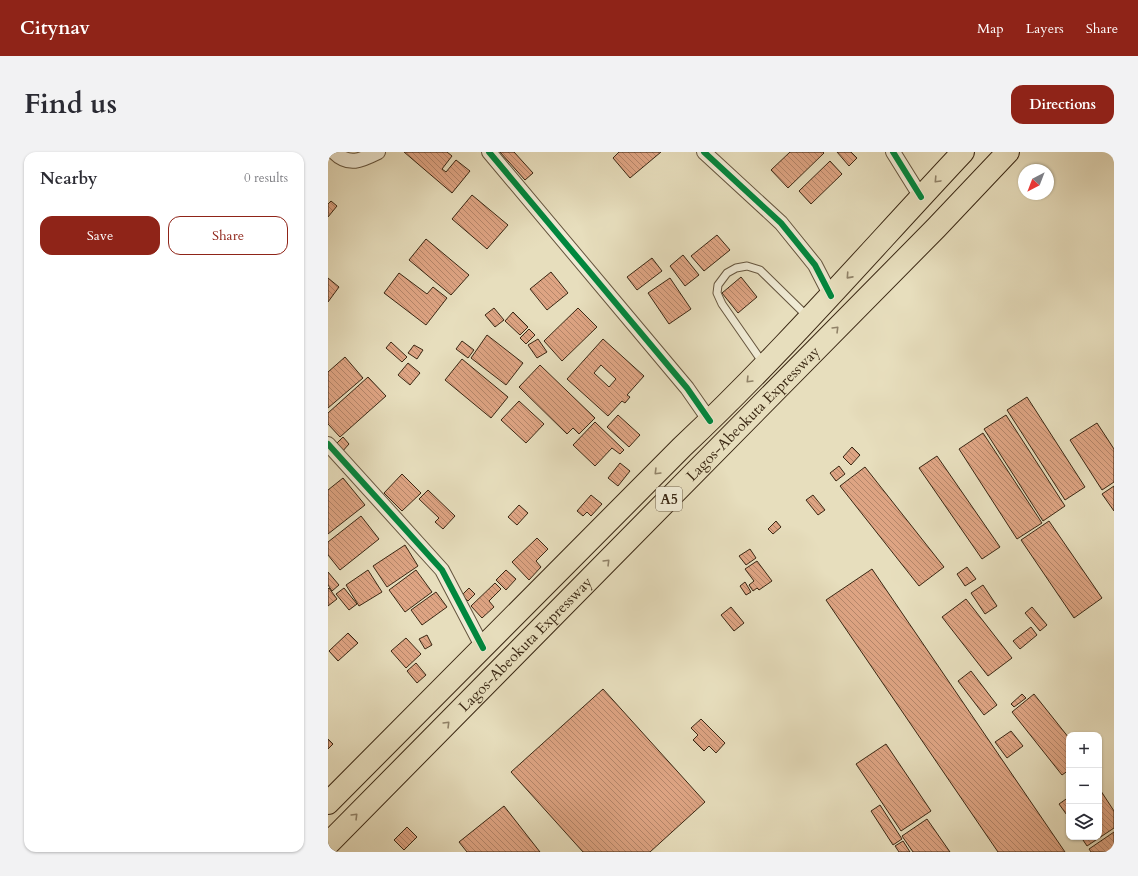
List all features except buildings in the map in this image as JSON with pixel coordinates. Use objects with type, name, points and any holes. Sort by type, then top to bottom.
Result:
[{"type":"highway","name":"Lagos-Abeokuta Expressway","points":[[328,803],[682,447],[710,421],[831,296],[963,152]]},
{"type":"highway","name":"Lagos-Abeokuta Expressway","points":[[328,844],[925,239],[1008,152]]},
{"type":"street","points":[[334,152],[348,161],[361,160],[378,152]]},
{"type":"street","points":[[488,152],[687,388],[710,421]]},
{"type":"street","points":[[704,152],[781,223],[815,265],[831,296]]},
{"type":"street","points":[[893,152],[921,197]]},
{"type":"street","points":[[328,444],[442,570],[483,648]]},
{"type":"lane","points":[[764,365],[722,304],[717,293],[718,285],[727,273],[736,268],[747,266],[760,270],[809,318]]},
{"type":"cycle path","points":[[489,152],[687,388],[710,421]]},
{"type":"cycle path","points":[[704,152],[781,223],[815,265],[831,296]]},
{"type":"cycle path","points":[[893,152],[921,197]]},
{"type":"cycle path","points":[[328,444],[442,570],[483,648]]}]
